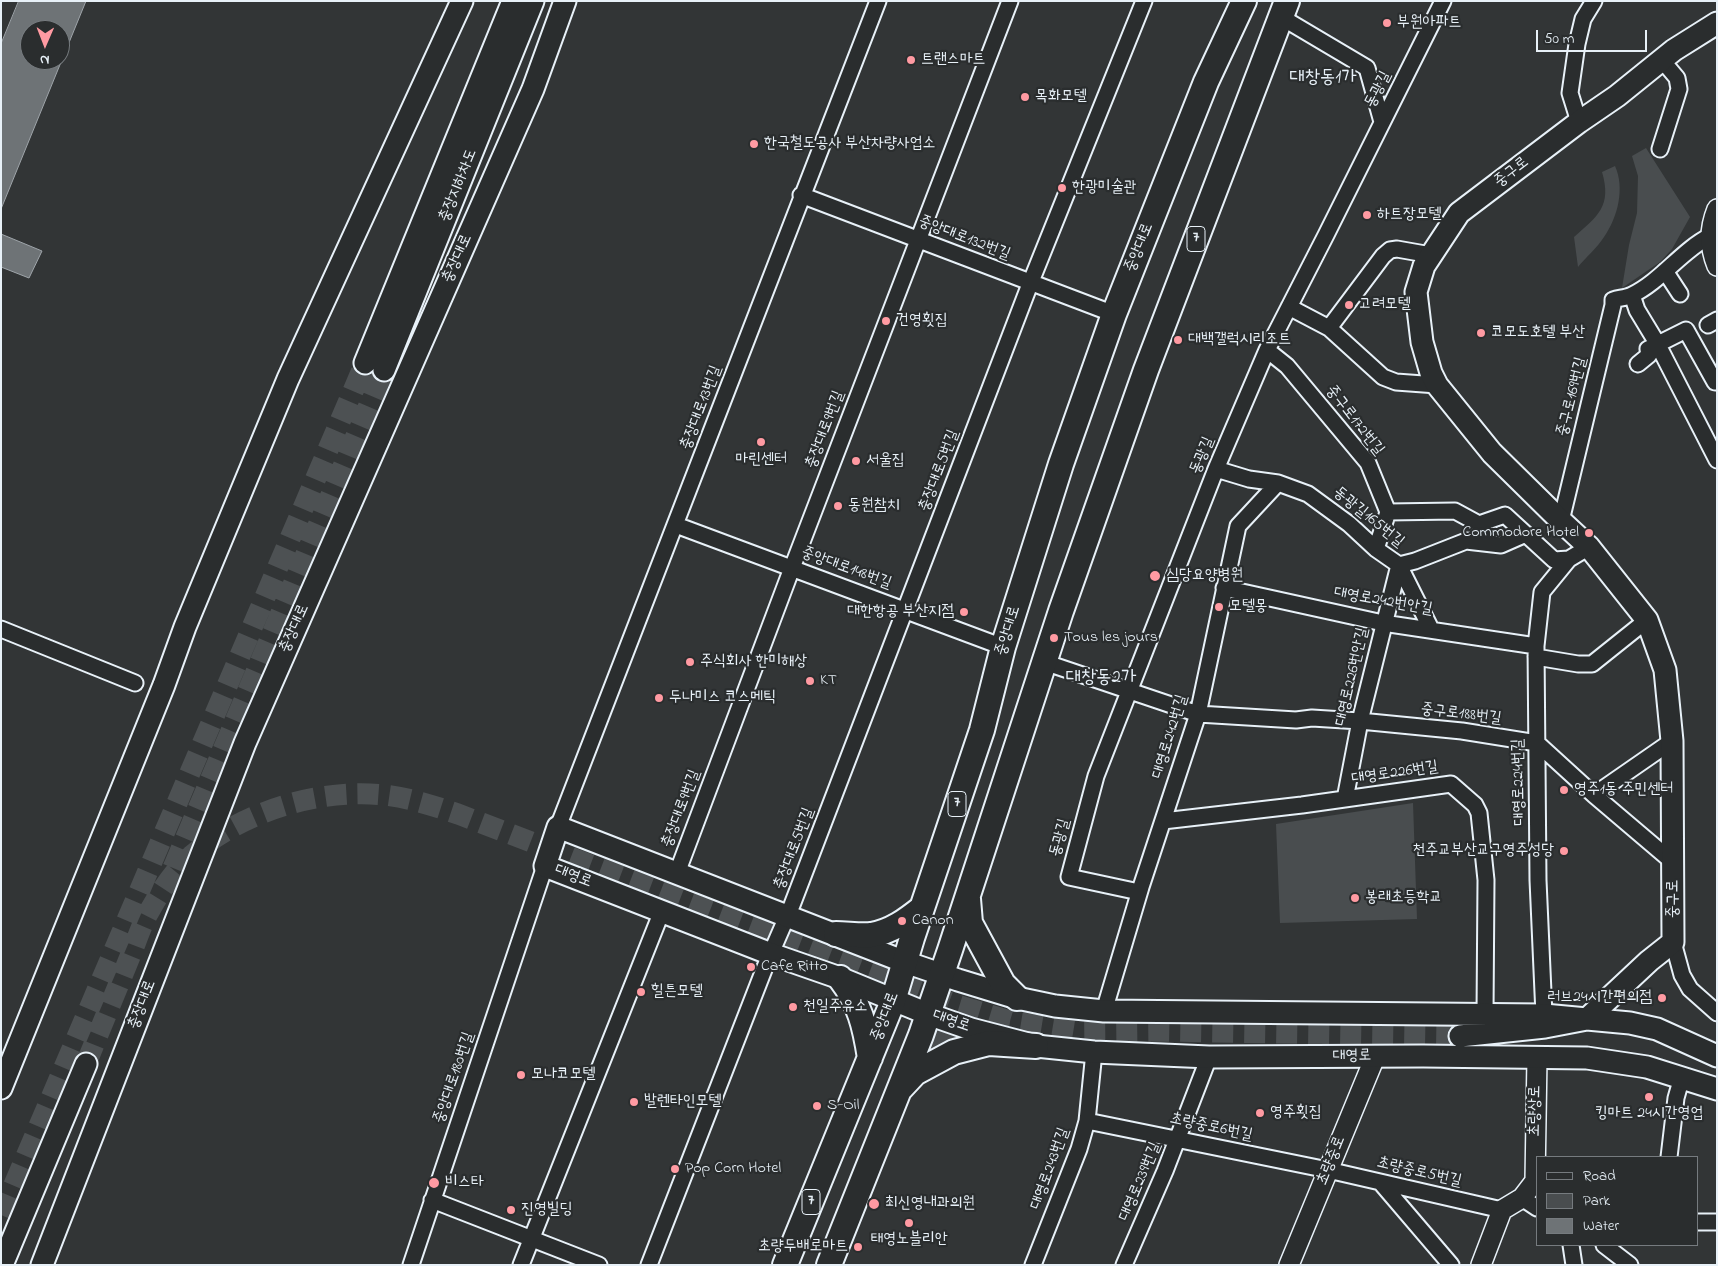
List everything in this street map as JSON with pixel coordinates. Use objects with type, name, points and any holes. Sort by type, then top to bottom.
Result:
[{"type":"main road","points":[[1,1088],[164,685],[185,627],[284,388],[462,1]]},
{"type":"main road","name":"충장지하차도","points":[[513,1],[375,367],[533,1]]},
{"type":"main road","name":"충장대로","points":[[42,1265],[243,748],[529,98],[565,1]]},
{"type":"main road","name":"중앙대로","points":[[785,1265],[893,1001],[982,730],[1003,647],[1061,464],[1114,314],[1237,3]]},
{"type":"main road","name":"7","points":[[829,1265],[928,1014],[1044,662],[1146,370],[1284,9]]},
{"type":"main road","name":"중구로","points":[[1587,1019],[1649,961],[1673,942],[1672,741],[1665,670],[1647,620],[1589,548],[1492,453],[1437,385],[1431,374],[1422,342],[1416,292],[1424,266],[1459,213],[1579,122],[1617,96],[1674,50],[1717,23]]},
{"type":"main road","points":[[558,827],[905,962],[1017,998],[1055,1006],[1104,1011],[1544,1015],[1630,1023],[1657,1029],[1717,1056]]},
{"type":"main road","name":"대영로","points":[[558,827],[545,866],[771,954],[840,978],[928,1014],[971,1029],[1036,1046],[1094,1052],[1209,1057],[1587,1058],[1647,1067],[1682,1077],[1713,1089]]},
{"type":"main road","points":[[968,896],[970,923],[1003,984],[1017,998]]},
{"type":"main road","points":[[836,934],[871,935],[886,931],[908,920],[922,908]]},
{"type":"main road","points":[[840,978],[853,995],[866,1033],[870,1058]]},
{"type":"main road","points":[[1587,1019],[1545,1027],[1460,1036],[1587,1058]]},
{"type":"main road","points":[[897,1093],[915,1073],[954,1052],[989,1043],[1036,1046]]},
{"type":"main road","points":[[2,1265],[86,1064]]},
{"type":"street","name":"충장대로13번길","points":[[558,827],[676,525],[801,194],[878,1]]},
{"type":"street","name":"충장대로9번길","points":[[677,873],[1010,1]]},
{"type":"street","name":"충장대로5번길","points":[[771,954],[788,916],[1030,284],[1144,1]]},
{"type":"street","name":"동광길","points":[[1139,892],[1069,877],[1096,776],[1216,469],[1267,350],[1443,1]]},
{"type":"street","points":[[1579,122],[1570,94],[1582,19],[1594,1]]},
{"type":"street","points":[[1284,9],[1366,68],[1382,122]]},
{"type":"street","points":[[1660,149],[1679,89],[1676,78],[1661,60]]},
{"type":"street","name":"중앙대로132번길","points":[[801,194],[1030,284],[1114,314]]},
{"type":"street","points":[[1717,209],[1713,219],[1714,251],[1695,243],[1665,271],[1632,295],[1637,310],[1657,343],[1717,460]]},
{"type":"street","points":[[1330,328],[1383,256],[1390,250],[1397,249],[1431,255]]},
{"type":"street","points":[[1665,271],[1680,294]]},
{"type":"street","name":"중구로169번길","points":[[1561,521],[1613,300],[1632,295]]},
{"type":"street","points":[[1289,307],[1330,328],[1384,377],[1396,382],[1437,385]]},
{"type":"street","points":[[1638,364],[1649,355],[1648,349],[1686,330],[1715,382],[1717,381]]},
{"type":"street","name":"중구로172번길","points":[[1267,350],[1287,366],[1368,463],[1388,512]]},
{"type":"street","name":"동광길165번길","points":[[1216,469],[1249,479],[1278,483],[1308,494],[1349,524],[1376,549],[1399,565],[1415,561],[1466,541],[1501,545],[1526,534]]},
{"type":"street","name":"대영로242번길","points":[[1104,1011],[1139,892],[1198,714],[1238,526],[1278,483]]},
{"type":"street","points":[[1376,549],[1388,512],[1455,511],[1479,524],[1505,515],[1554,560],[1569,559],[1589,548]]},
{"type":"street","name":"중앙대로148번길","points":[[676,525],[1003,647]]},
{"type":"street","name":"대영로224번길","points":[[1544,1015],[1538,880],[1536,652],[1542,592],[1569,559]]},
{"type":"street","points":[[1399,565],[1431,629]]},
{"type":"street","name":"대영로226번안길","points":[[1345,799],[1360,721],[1399,565]]},
{"type":"street","name":"대영로242번안길","points":[[1224,588],[1383,623],[1431,629],[1536,652]]},
{"type":"street","points":[[1536,652],[1578,664],[1592,664],[1647,620]]},
{"type":"street","points":[[1,629],[136,683]]},
{"type":"street","name":"중구로188번길","points":[[1044,662],[1198,714],[1296,720],[1312,718],[1360,721],[1462,731],[1537,743]]},
{"type":"street","points":[[1594,795],[1672,741]]},
{"type":"street","points":[[1537,743],[1594,795],[1674,863]]},
{"type":"street","name":"대영로226번길","points":[[1163,821],[1451,784],[1475,805],[1480,812],[1486,880],[1485,1014]]},
{"type":"street","name":"중앙대로180번길","points":[[411,1265],[545,866]]},
{"type":"street","points":[[521,1265],[662,911]]},
{"type":"street","points":[[1673,942],[1682,975],[1690,989],[1717,1013]]},
{"type":"street","points":[[649,1265],[771,954]]},
{"type":"street","name":"대영로243번길","points":[[1034,1265],[1079,1149],[1086,1121],[1094,1052]]},
{"type":"street","name":"초량중로","points":[[1289,1265],[1375,1056]]},
{"type":"street","name":"대영로239번길","points":[[1124,1265],[1178,1139],[1209,1057]]},
{"type":"street","name":"초량상로","points":[[1502,1210],[1531,1197],[1535,1181],[1537,1057]]},
{"type":"street","points":[[1669,1156],[1676,1098],[1682,1077]]},
{"type":"street","name":"초량중로6번길","points":[[1086,1121],[1328,1170]]},
{"type":"street","name":"초량중로5번길","points":[[1328,1170],[1502,1210]]},
{"type":"street","points":[[1381,1183],[1451,1265]]},
{"type":"street","points":[[432,1200],[599,1265]]},
{"type":"street","points":[[1481,1265],[1502,1210]]},
{"type":"street","points":[[1698,1222],[1717,1222]]},
{"type":"street","points":[[1571,1246],[1574,1265]]},
{"type":"street","points":[[1605,1246],[1630,1265]]},
{"type":"green space","points":[[1646,148],[1690,217],[1672,249],[1660,262],[1622,288],[1629,245],[1637,213],[1638,176],[1632,156]]},
{"type":"green space","points":[[1615,166],[1620,193],[1613,221],[1601,241],[1578,267],[1574,237],[1590,223],[1601,209],[1605,194],[1602,172]]},
{"type":"green space","points":[[1413,803],[1417,919],[1280,923],[1276,824]]},
{"type":"green space","points":[[933,1026],[963,1035],[920,1056]]},
{"type":"water","points":[[19,1],[86,1],[70,40],[70,20],[20,20],[20,70],[58,70],[1,209],[1,44]]},
{"type":"water","points":[[1,234],[42,251],[29,278],[1,267]]},
{"type":"tunnel","points":[[1,1215],[365,363]]},
{"type":"tunnel","points":[[173,868],[384,370]]},
{"type":"tunnel","points":[[86,1064],[147,916],[168,881],[191,856],[211,840],[233,827],[282,806],[333,795],[359,794],[404,798],[458,814],[957,1005],[1010,1021],[1078,1032],[1159,1031],[1460,1036]]},
{"type":"place","name":"부원아파트","points":[[1387,23]]},
{"type":"place","name":"트랜스마트","points":[[911,60]]},
{"type":"place","name":"목화모텔","points":[[1025,97]]},
{"type":"place","name":"한국철도공사 부산차량사업소","points":[[754,144]]},
{"type":"place","name":"한광미술관","points":[[1062,188]]},
{"type":"place","name":"하트장모텔","points":[[1367,215]]},
{"type":"place","name":"고려모텔","points":[[1349,305]]},
{"type":"place","name":"건영횟집","points":[[886,321]]},
{"type":"place","name":"코모도호텔 부산","points":[[1481,333]]},
{"type":"place","name":"대백갤럭시리조트","points":[[1178,340]]},
{"type":"place","name":"마린센터","points":[[761,442]]},
{"type":"place","name":"서울집","points":[[856,461]]},
{"type":"place","name":"동원참치","points":[[838,506]]},
{"type":"place","name":"Commodore Hotel","points":[[1589,533]]},
{"type":"place","name":"심당요양병원","points":[[1155,576]]},
{"type":"place","name":"모텔몽","points":[[1219,607]]},
{"type":"place","name":"대한항공 부산지점","points":[[964,612]]},
{"type":"place","name":"Tous les jours","points":[[1054,638]]},
{"type":"place","name":"주식회사 한미해상","points":[[690,662]]},
{"type":"place","name":"KT","points":[[810,681]]},
{"type":"place","name":"두나미스 코스메틱","points":[[659,698]]},
{"type":"place","name":"영주1동 주민센터","points":[[1564,790]]},
{"type":"place","name":"천주교부산교구영주성당","points":[[1564,851]]},
{"type":"place","name":"봉래초등학교","points":[[1355,898]]},
{"type":"place","name":"Canon","points":[[902,921]]},
{"type":"place","name":"Cafe Ritto","points":[[751,967]]},
{"type":"place","name":"힐튼모텔","points":[[641,992]]},
{"type":"place","name":"러브24시간편의점","points":[[1662,998]]},
{"type":"place","name":"천일주유소","points":[[793,1007]]},
{"type":"place","name":"모나코모텔","points":[[521,1075]]},
{"type":"place","name":"킹마트 24시간영업","points":[[1649,1097]]},
{"type":"place","name":"발렌타인모텔","points":[[634,1102]]},
{"type":"place","name":"S-Oil","points":[[817,1106]]},
{"type":"place","name":"영주횟집","points":[[1260,1113]]},
{"type":"place","name":"Pop Corn Hotel","points":[[675,1169]]},
{"type":"place","name":"비스타","points":[[434,1183]]},
{"type":"place","name":"최신영내과의원","points":[[874,1204]]},
{"type":"place","name":"진영빌딩","points":[[511,1210]]},
{"type":"place","name":"태영노블리안","points":[[909,1223]]},
{"type":"place","name":"초량두배로마트","points":[[858,1247]]},
{"type":"district","name":"대창동1가","points":[[1323,79]]},
{"type":"district","name":"대창동2가","points":[[1101,679]]}]
